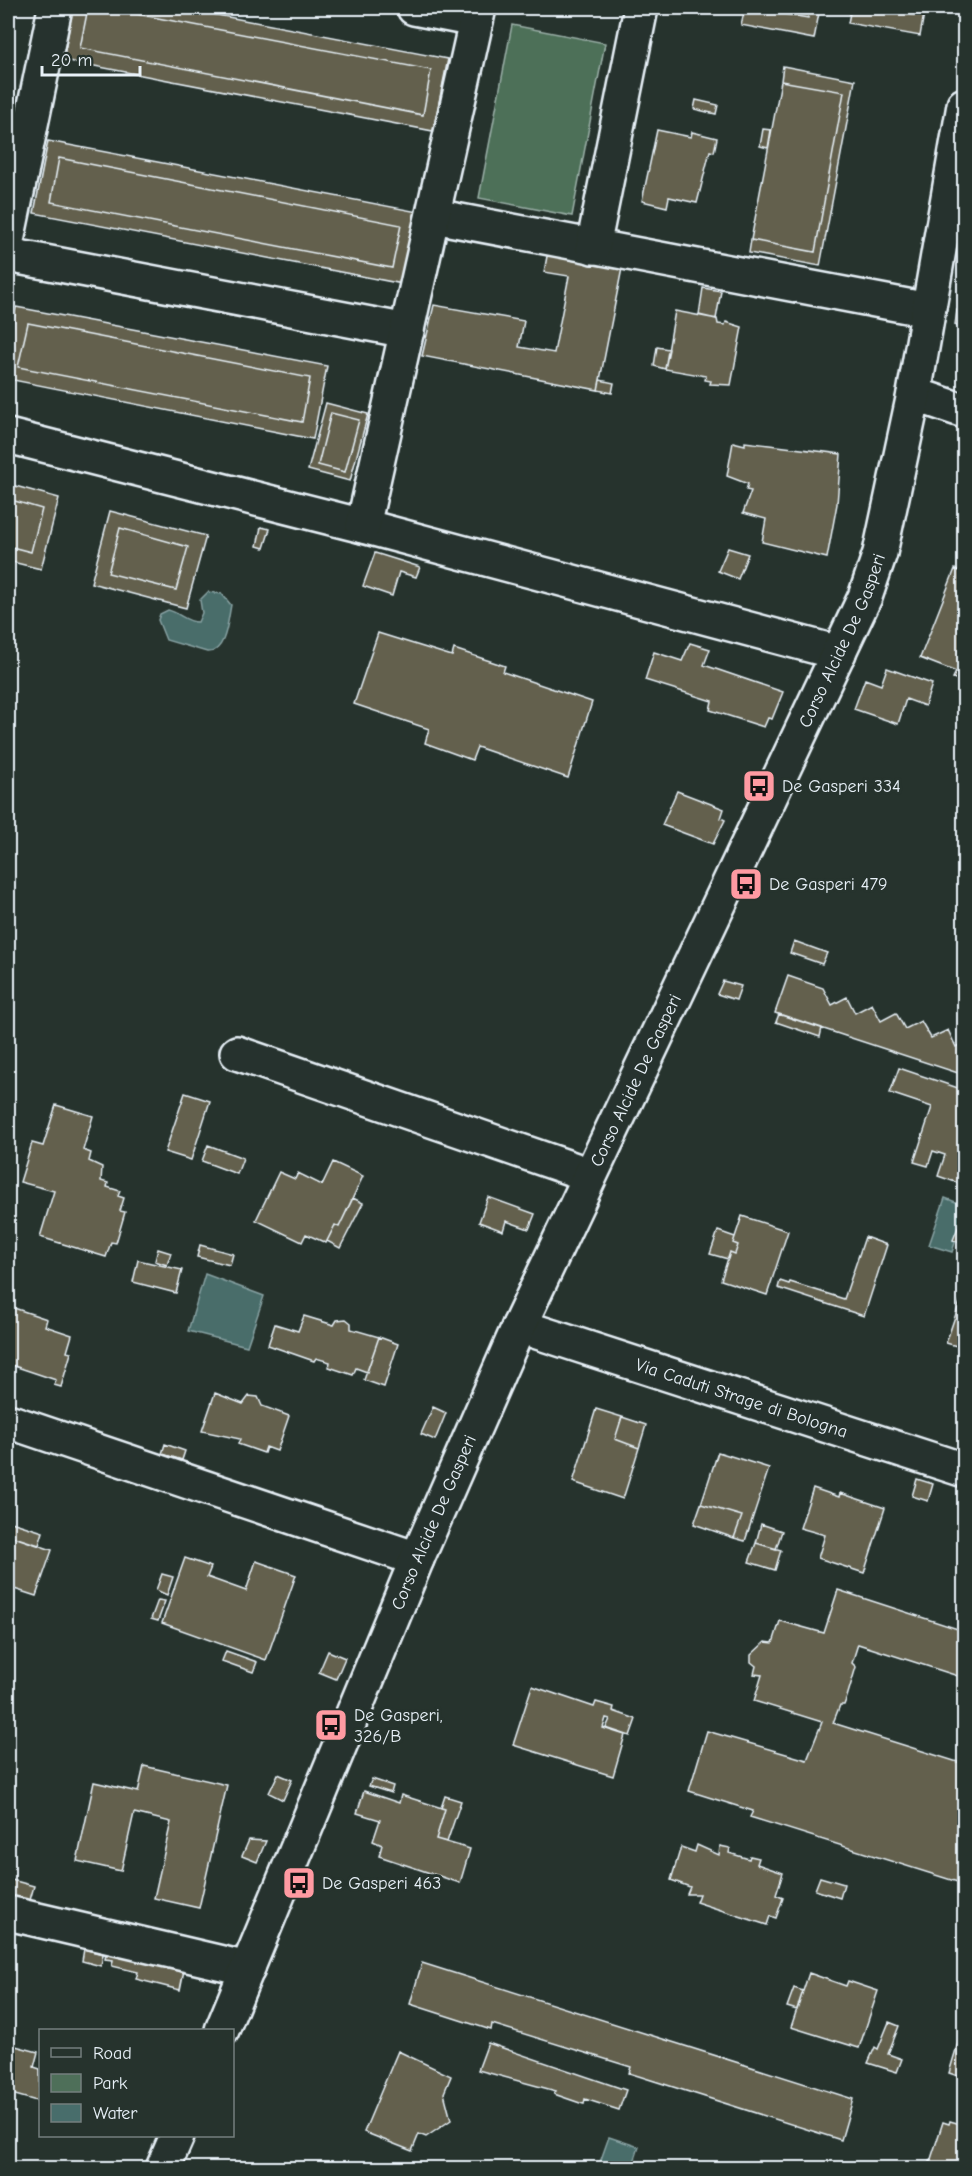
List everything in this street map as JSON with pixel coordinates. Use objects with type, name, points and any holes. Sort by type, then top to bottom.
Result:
[{"type":"street","points":[[8,236],[55,8]]},
{"type":"street","points":[[363,526],[478,14],[414,8]]},
{"type":"street","points":[[592,247],[641,8]]},
{"type":"street","name":"Corso Alcide De Gasperi","points":[[223,2029],[417,1559],[519,1326],[865,597],[880,552],[914,394],[964,105]]},
{"type":"street","points":[[434,216],[928,310]]},
{"type":"street","points":[[8,255],[407,331]]},
{"type":"street","points":[[914,394],[964,411]]},
{"type":"street","points":[[8,435],[363,526],[839,653]]},
{"type":"street","points":[[237,1053],[590,1175]]},
{"type":"street","name":"Via Caduti Strage di Bologna","points":[[519,1326],[964,1470]]},
{"type":"street","points":[[8,1421],[417,1559]]},
{"type":"street","points":[[8,1913],[248,1968]]},
{"type":"street","points":[[163,2169],[177,2137]]},
{"type":"green space","points":[[512,25],[605,43],[572,216],[479,198]]},
{"type":"water","points":[[208,592],[222,594],[231,605],[225,634],[218,647],[207,652],[166,640],[158,620],[160,614],[168,610],[190,621],[198,622],[202,613],[200,600]]},
{"type":"water","points":[[945,1198],[964,1205],[964,1215],[952,1252],[929,1245]]},
{"type":"water","points":[[205,1274],[264,1296],[247,1346],[188,1331]]},
{"type":"water","points":[[609,2137],[639,2147],[632,2168],[598,2168]]},
{"type":"building","points":[[73,8],[88,8],[80,48],[423,115],[431,70],[105,8],[181,8],[448,59],[433,131],[63,60]]},
{"type":"building","points":[[88,8],[105,8],[431,70],[423,115],[80,48]]},
{"type":"building","points":[[745,8],[808,18],[810,8],[820,8],[814,39],[741,25]]},
{"type":"building","points":[[752,8],[810,8],[808,18]]},
{"type":"building","points":[[851,8],[872,8],[914,15],[916,8],[925,8],[920,36],[848,23]]},
{"type":"building","points":[[872,8],[916,8],[914,15]]},
{"type":"building","points":[[783,66],[855,80],[820,266],[749,253],[751,240],[815,252],[844,92],[781,81]]},
{"type":"building","points":[[781,81],[844,92],[815,252],[751,240]]},
{"type":"building","points":[[696,100],[718,105],[716,114],[694,109]]},
{"type":"building","points":[[763,129],[771,130],[768,148],[760,146]]},
{"type":"building","points":[[657,130],[691,137],[692,132],[717,138],[714,152],[710,151],[697,203],[669,197],[667,207],[642,201]]},
{"type":"building","points":[[48,141],[418,212],[403,284],[34,213]],"holes":[[[59,158],[401,225],[392,268],[51,202]]]},
{"type":"building","points":[[59,158],[401,225],[392,268],[51,202]]},
{"type":"building","points":[[548,251],[623,263],[598,390],[422,356],[434,305],[524,321],[519,347],[554,353],[569,276],[544,272]]},
{"type":"building","points":[[703,288],[721,291],[716,319],[699,315]]},
{"type":"building","points":[[16,307],[327,366],[313,439],[8,379],[8,353]],"holes":[[[28,323],[310,378],[302,422],[18,367]]]},
{"type":"building","points":[[957,310],[964,313],[964,329],[955,325]]},
{"type":"building","points":[[675,311],[717,319],[718,324],[725,325],[726,322],[742,327],[731,385],[710,384],[711,381],[705,380],[706,376],[665,369]]},
{"type":"building","points":[[28,323],[310,378],[302,422],[18,367]]},
{"type":"building","points":[[657,347],[669,349],[665,369],[654,366]]},
{"type":"building","points":[[600,380],[614,383],[612,393],[598,390]]},
{"type":"building","points":[[326,403],[368,414],[350,481],[308,470]],"holes":[[[331,413],[359,420],[345,472],[318,465]]]},
{"type":"building","points":[[331,413],[359,420],[345,472],[318,465]]},
{"type":"building","points":[[733,442],[841,454],[837,504],[827,558],[762,542],[766,519],[743,513],[751,491],[746,490],[748,484],[727,476]]},
{"type":"building","points":[[8,484],[59,498],[41,569],[8,561],[8,546],[31,552],[42,509],[8,499]]},
{"type":"building","points":[[8,499],[42,509],[31,552],[8,546]]},
{"type":"building","points":[[110,511],[206,536],[186,608],[91,583]],"holes":[[[120,528],[188,547],[176,590],[108,573]]]},
{"type":"building","points":[[261,527],[270,529],[264,548],[257,546]]},
{"type":"building","points":[[120,528],[188,547],[176,590],[108,573]]},
{"type":"building","points":[[728,548],[748,554],[738,579],[718,571]]},
{"type":"building","points":[[375,553],[420,567],[416,577],[399,572],[392,596],[363,586]]},
{"type":"building","points":[[955,569],[964,573],[964,682],[953,678],[956,672],[920,658]]},
{"type":"building","points":[[378,633],[452,656],[454,649],[505,666],[503,672],[592,702],[568,778],[477,747],[472,760],[425,743],[429,729],[354,704]]},
{"type":"building","points":[[690,643],[710,649],[704,665],[783,692],[772,719],[768,718],[764,727],[710,710],[712,701],[645,680],[654,652],[682,661]]},
{"type":"building","points":[[887,668],[932,684],[925,706],[906,699],[898,724],[854,709],[865,679],[881,685]]},
{"type":"building","points":[[677,791],[724,809],[721,818],[725,820],[713,844],[662,825]]},
{"type":"building","points":[[794,941],[827,953],[822,964],[790,953]]},
{"type":"building","points":[[788,976],[823,988],[832,1005],[847,997],[855,1013],[872,1004],[881,1021],[896,1013],[905,1029],[921,1021],[931,1038],[948,1030],[956,1047],[964,1042],[964,1075],[775,1013]]},
{"type":"building","points":[[723,981],[741,986],[736,1000],[717,994]]},
{"type":"building","points":[[779,1014],[822,1028],[820,1037],[776,1022]]},
{"type":"building","points":[[899,1068],[964,1090],[964,1185],[938,1176],[945,1155],[933,1151],[928,1166],[914,1162],[932,1107],[890,1093]]},
{"type":"building","points":[[185,1093],[210,1101],[191,1160],[165,1152]]},
{"type":"building","points":[[56,1105],[93,1116],[83,1150],[91,1153],[89,1161],[102,1167],[101,1181],[108,1183],[107,1187],[120,1191],[118,1196],[124,1198],[120,1211],[125,1212],[116,1243],[111,1242],[106,1257],[40,1237],[54,1191],[20,1182],[32,1143],[43,1146]]},
{"type":"building","points":[[208,1145],[243,1158],[237,1174],[202,1161]]},
{"type":"building","points":[[333,1162],[363,1176],[339,1227],[335,1225],[326,1243],[306,1234],[302,1242],[256,1220],[279,1172],[295,1179],[298,1173],[322,1185]]},
{"type":"building","points":[[488,1197],[535,1214],[529,1229],[506,1221],[503,1231],[479,1222]]},
{"type":"building","points":[[353,1198],[363,1203],[340,1248],[327,1241],[335,1225],[339,1227]]},
{"type":"building","points":[[742,1216],[788,1231],[767,1295],[721,1280],[730,1252],[735,1254],[738,1245],[733,1243]]},
{"type":"building","points":[[959,1225],[964,1227],[964,1244],[953,1240]]},
{"type":"building","points":[[718,1231],[735,1237],[733,1243],[738,1245],[735,1254],[730,1252],[728,1259],[710,1254]]},
{"type":"building","points":[[865,1237],[887,1245],[864,1316],[778,1288],[780,1281],[789,1284],[790,1282],[844,1299]]},
{"type":"building","points":[[200,1245],[233,1254],[230,1265],[197,1257]]},
{"type":"building","points":[[158,1249],[171,1253],[167,1265],[155,1261]]},
{"type":"building","points":[[138,1260],[182,1270],[176,1293],[133,1282]]},
{"type":"building","points":[[962,1296],[964,1297],[961,1325],[964,1326],[964,1348],[946,1343]]},
{"type":"building","points":[[8,1306],[47,1319],[45,1326],[72,1335],[67,1352],[71,1353],[61,1387],[54,1385],[56,1380],[8,1364]]},
{"type":"building","points":[[304,1316],[334,1325],[337,1320],[346,1319],[351,1323],[351,1329],[379,1337],[367,1372],[356,1368],[353,1375],[329,1367],[330,1362],[316,1358],[314,1361],[268,1345],[275,1324],[298,1331]]},
{"type":"building","points":[[379,1337],[398,1344],[384,1387],[364,1380]]},
{"type":"building","points":[[215,1393],[243,1404],[249,1396],[258,1397],[262,1406],[289,1416],[277,1451],[266,1447],[264,1453],[238,1444],[240,1439],[202,1431]]},
{"type":"building","points":[[433,1407],[446,1413],[435,1440],[421,1434]]},
{"type":"building","points":[[596,1409],[622,1417],[615,1439],[639,1448],[623,1499],[573,1482]]},
{"type":"building","points":[[622,1417],[646,1425],[639,1448],[615,1439]]},
{"type":"building","points":[[165,1444],[185,1451],[182,1460],[162,1454]]},
{"type":"building","points":[[718,1452],[769,1468],[745,1541],[734,1538],[742,1516],[701,1504]]},
{"type":"building","points":[[917,1479],[933,1484],[928,1501],[912,1496]]},
{"type":"building","points":[[813,1488],[839,1497],[840,1493],[885,1508],[864,1573],[818,1558],[825,1535],[800,1528]]},
{"type":"building","points":[[701,1504],[742,1516],[734,1538],[694,1524]]},
{"type":"building","points":[[8,1521],[43,1532],[39,1545],[11,1536],[10,1540],[8,1539]]},
{"type":"building","points":[[761,1524],[782,1531],[776,1549],[756,1543]]},
{"type":"building","points":[[11,1536],[52,1550],[36,1596],[8,1587],[8,1539],[10,1540]]},
{"type":"building","points":[[756,1543],[781,1550],[775,1570],[749,1562]]},
{"type":"building","points":[[185,1558],[211,1567],[207,1577],[246,1591],[256,1561],[296,1575],[266,1660],[162,1623]]},
{"type":"building","points":[[162,1574],[173,1577],[167,1595],[156,1590]]},
{"type":"building","points":[[838,1590],[964,1631],[964,1678],[858,1644],[852,1663],[856,1667],[847,1697],[844,1705],[840,1705],[833,1723],[964,1764],[964,1884],[750,1817],[753,1811],[689,1791],[707,1731],[807,1760],[822,1722],[754,1701],[762,1675],[754,1674],[756,1666],[751,1662],[751,1655],[765,1642],[773,1643],[780,1621],[824,1633]]},
{"type":"building","points":[[158,1600],[165,1601],[158,1621],[151,1619]]},
{"type":"building","points":[[226,1651],[257,1662],[253,1672],[222,1661]]},
{"type":"building","points":[[328,1651],[345,1658],[336,1679],[319,1672]]},
{"type":"building","points":[[532,1686],[594,1707],[596,1702],[614,1707],[613,1711],[636,1719],[630,1736],[606,1728],[610,1719],[606,1718],[603,1728],[625,1735],[613,1776],[513,1745]]},
{"type":"building","points":[[144,1766],[227,1785],[199,1908],[154,1898],[171,1822],[134,1813],[121,1871],[77,1861],[94,1782],[138,1792]]},
{"type":"building","points":[[278,1774],[292,1780],[283,1800],[269,1793]]},
{"type":"building","points":[[372,1779],[393,1786],[391,1793],[369,1786]]},
{"type":"building","points":[[364,1791],[399,1803],[401,1795],[445,1809],[436,1839],[470,1849],[460,1883],[379,1856],[382,1845],[373,1841],[380,1820],[357,1813]]},
{"type":"building","points":[[445,1796],[461,1801],[447,1842],[436,1839],[445,1809],[441,1808]]},
{"type":"building","points":[[249,1840],[266,1841],[257,1862],[242,1856]]},
{"type":"building","points":[[697,1845],[719,1855],[720,1846],[730,1848],[729,1853],[749,1859],[750,1856],[759,1858],[757,1864],[783,1873],[776,1895],[783,1898],[776,1918],[770,1916],[767,1925],[696,1902],[699,1894],[687,1894],[690,1887],[671,1880],[681,1847],[695,1852]]},
{"type":"building","points":[[820,1877],[844,1884],[840,1898],[815,1890]]},
{"type":"building","points":[[8,1879],[34,1886],[30,1900],[8,1895]]},
{"type":"building","points":[[84,1949],[103,1954],[101,1966],[82,1961]]},
{"type":"building","points":[[107,1950],[185,1965],[180,1990],[136,1979],[138,1972],[112,1966],[113,1960],[105,1959]]},
{"type":"building","points":[[422,1963],[853,2099],[841,2140],[629,2073],[631,2067],[492,2024],[491,2030],[410,2004]]},
{"type":"building","points":[[809,1973],[846,1986],[848,1981],[878,1991],[859,2048],[791,2027]]},
{"type":"building","points":[[794,1988],[803,1991],[797,2010],[787,2007]]},
{"type":"building","points":[[889,2022],[899,2026],[888,2054],[902,2059],[897,2072],[868,2063],[875,2047],[878,2049]]},
{"type":"building","points":[[964,2027],[964,2078],[949,2073]]},
{"type":"building","points":[[488,2043],[626,2090],[619,2110],[585,2099],[584,2104],[580,2103],[554,2094],[556,2091],[478,2070]]},
{"type":"building","points":[[8,2044],[38,2052],[34,2067],[39,2069],[39,2102],[8,2093]]},
{"type":"building","points":[[398,2051],[451,2076],[444,2093],[451,2120],[426,2137],[419,2134],[412,2151],[364,2132]]},
{"type":"building","points":[[950,2121],[964,2125],[964,2168],[928,2168],[943,2122],[949,2124]]},
{"type":"place","name":"De Gasperi 334","points":[[759,786]]},
{"type":"place","name":"De Gasperi 479","points":[[746,884]]},
{"type":"place","name":"De Gasperi, 326/B","points":[[331,1725]]},
{"type":"place","name":"De Gasperi 463","points":[[299,1883]]}]
